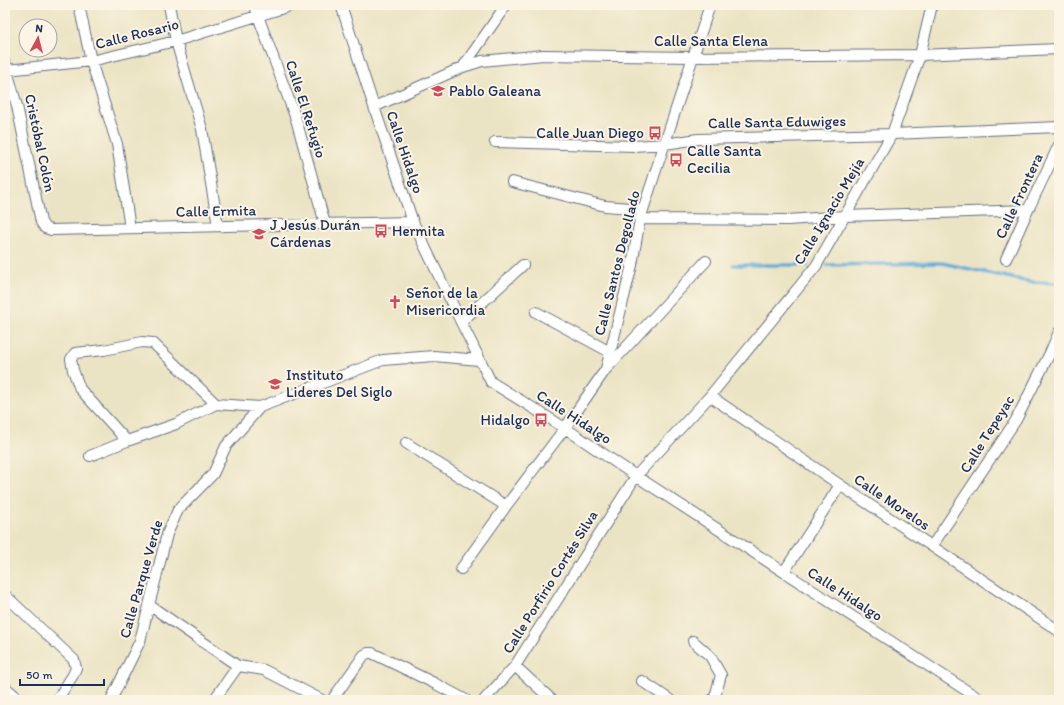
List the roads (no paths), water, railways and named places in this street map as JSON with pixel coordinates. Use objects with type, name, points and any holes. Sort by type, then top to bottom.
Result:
[{"type":"street","points":[[79,5],[92,61],[117,144],[130,228]]},
{"type":"street","points":[[169,5],[176,40],[202,129],[218,226]]},
{"type":"street","name":"Calle El Refugio","points":[[255,5],[296,119],[325,224]]},
{"type":"street","name":"Calle Rosario","points":[[6,67],[92,61],[176,40],[293,5]]},
{"type":"street","name":"Calle Hidalgo","points":[[341,5],[413,222],[460,322],[491,382],[565,428],[784,572],[966,696],[981,700]]},
{"type":"street","points":[[463,67],[506,5]]},
{"type":"street","name":"Calle Santos Degollado","points":[[461,569],[565,428],[606,369],[632,265],[640,219],[710,5]]},
{"type":"street","name":"Calle Ignacio Mejía","points":[[636,476],[710,396],[816,266],[892,134],[920,56],[932,5]]},
{"type":"street","name":"Calle Santa Elena","points":[[374,107],[463,67],[482,61],[543,56],[920,56],[1059,49]]},
{"type":"street","name":"Cristóbal Colón","points":[[6,67],[17,106],[41,222],[44,228]]},
{"type":"street","name":"Calle Santa Eduwiges","points":[[495,142],[634,146],[664,144],[698,139],[892,134],[1059,127]]},
{"type":"street","name":"Calle Frontera","points":[[1006,260],[1059,145]]},
{"type":"street","points":[[512,182],[606,206],[643,209]]},
{"type":"street","points":[[640,219],[788,220],[844,216],[1028,210]]},
{"type":"street","name":"Calle Ermita","points":[[44,228],[51,230],[413,222]]},
{"type":"street","points":[[606,369],[706,261]]},
{"type":"street","points":[[460,322],[523,265]]},
{"type":"street","points":[[536,312],[610,352]]},
{"type":"street","name":"Calle Tepeyac","points":[[932,546],[1016,420],[1055,354],[1059,332]]},
{"type":"street","points":[[127,441],[80,389],[71,360],[75,353],[104,350],[142,342],[153,343],[216,404]]},
{"type":"street","name":"Calle Parque Verde","points":[[110,700],[140,641],[167,534],[178,510],[213,474],[226,446],[260,407],[319,383],[383,360],[434,356],[479,360]]},
{"type":"street","name":"Calle Morelos","points":[[710,396],[840,485],[1059,631]]},
{"type":"street","points":[[90,456],[176,424],[216,404],[260,407]]},
{"type":"street","points":[[406,443],[506,506]]},
{"type":"street","name":"Calle Porfirio Cortés Silva","points":[[484,700],[515,666],[636,476]]},
{"type":"street","points":[[784,572],[840,485]]},
{"type":"street","points":[[5,595],[74,660],[76,668],[57,700]]},
{"type":"street","points":[[149,605],[238,666],[264,670],[322,700]]},
{"type":"street","points":[[693,641],[710,656],[721,675],[715,697],[712,700]]},
{"type":"street","points":[[332,700],[364,655],[368,653],[466,700]]},
{"type":"street","points":[[214,700],[238,666]]},
{"type":"street","points":[[515,666],[552,700]]},
{"type":"street","points":[[642,681],[670,700]]},
{"type":"street","points":[[5,688],[20,700]]},
{"type":"waterway","points":[[827,265],[942,263],[1030,282],[1059,283]]},
{"type":"waterway","points":[[733,265],[807,265]]},
{"type":"place","name":"Pablo Galeana","points":[[438,91]]},
{"type":"place","name":"Calle Juan Diego","points":[[655,133]]},
{"type":"place","name":"Calle Santa Cecilia","points":[[676,160]]},
{"type":"place","name":"Hermita","points":[[381,231]]},
{"type":"place","name":"J Jesús Durán Cárdenas","points":[[259,234]]},
{"type":"place","name":"Señor de la Misericordia","points":[[395,302]]},
{"type":"place","name":"Instituto Lideres Del Siglo","points":[[275,384]]},
{"type":"place","name":"Hidalgo","points":[[541,420]]}]
